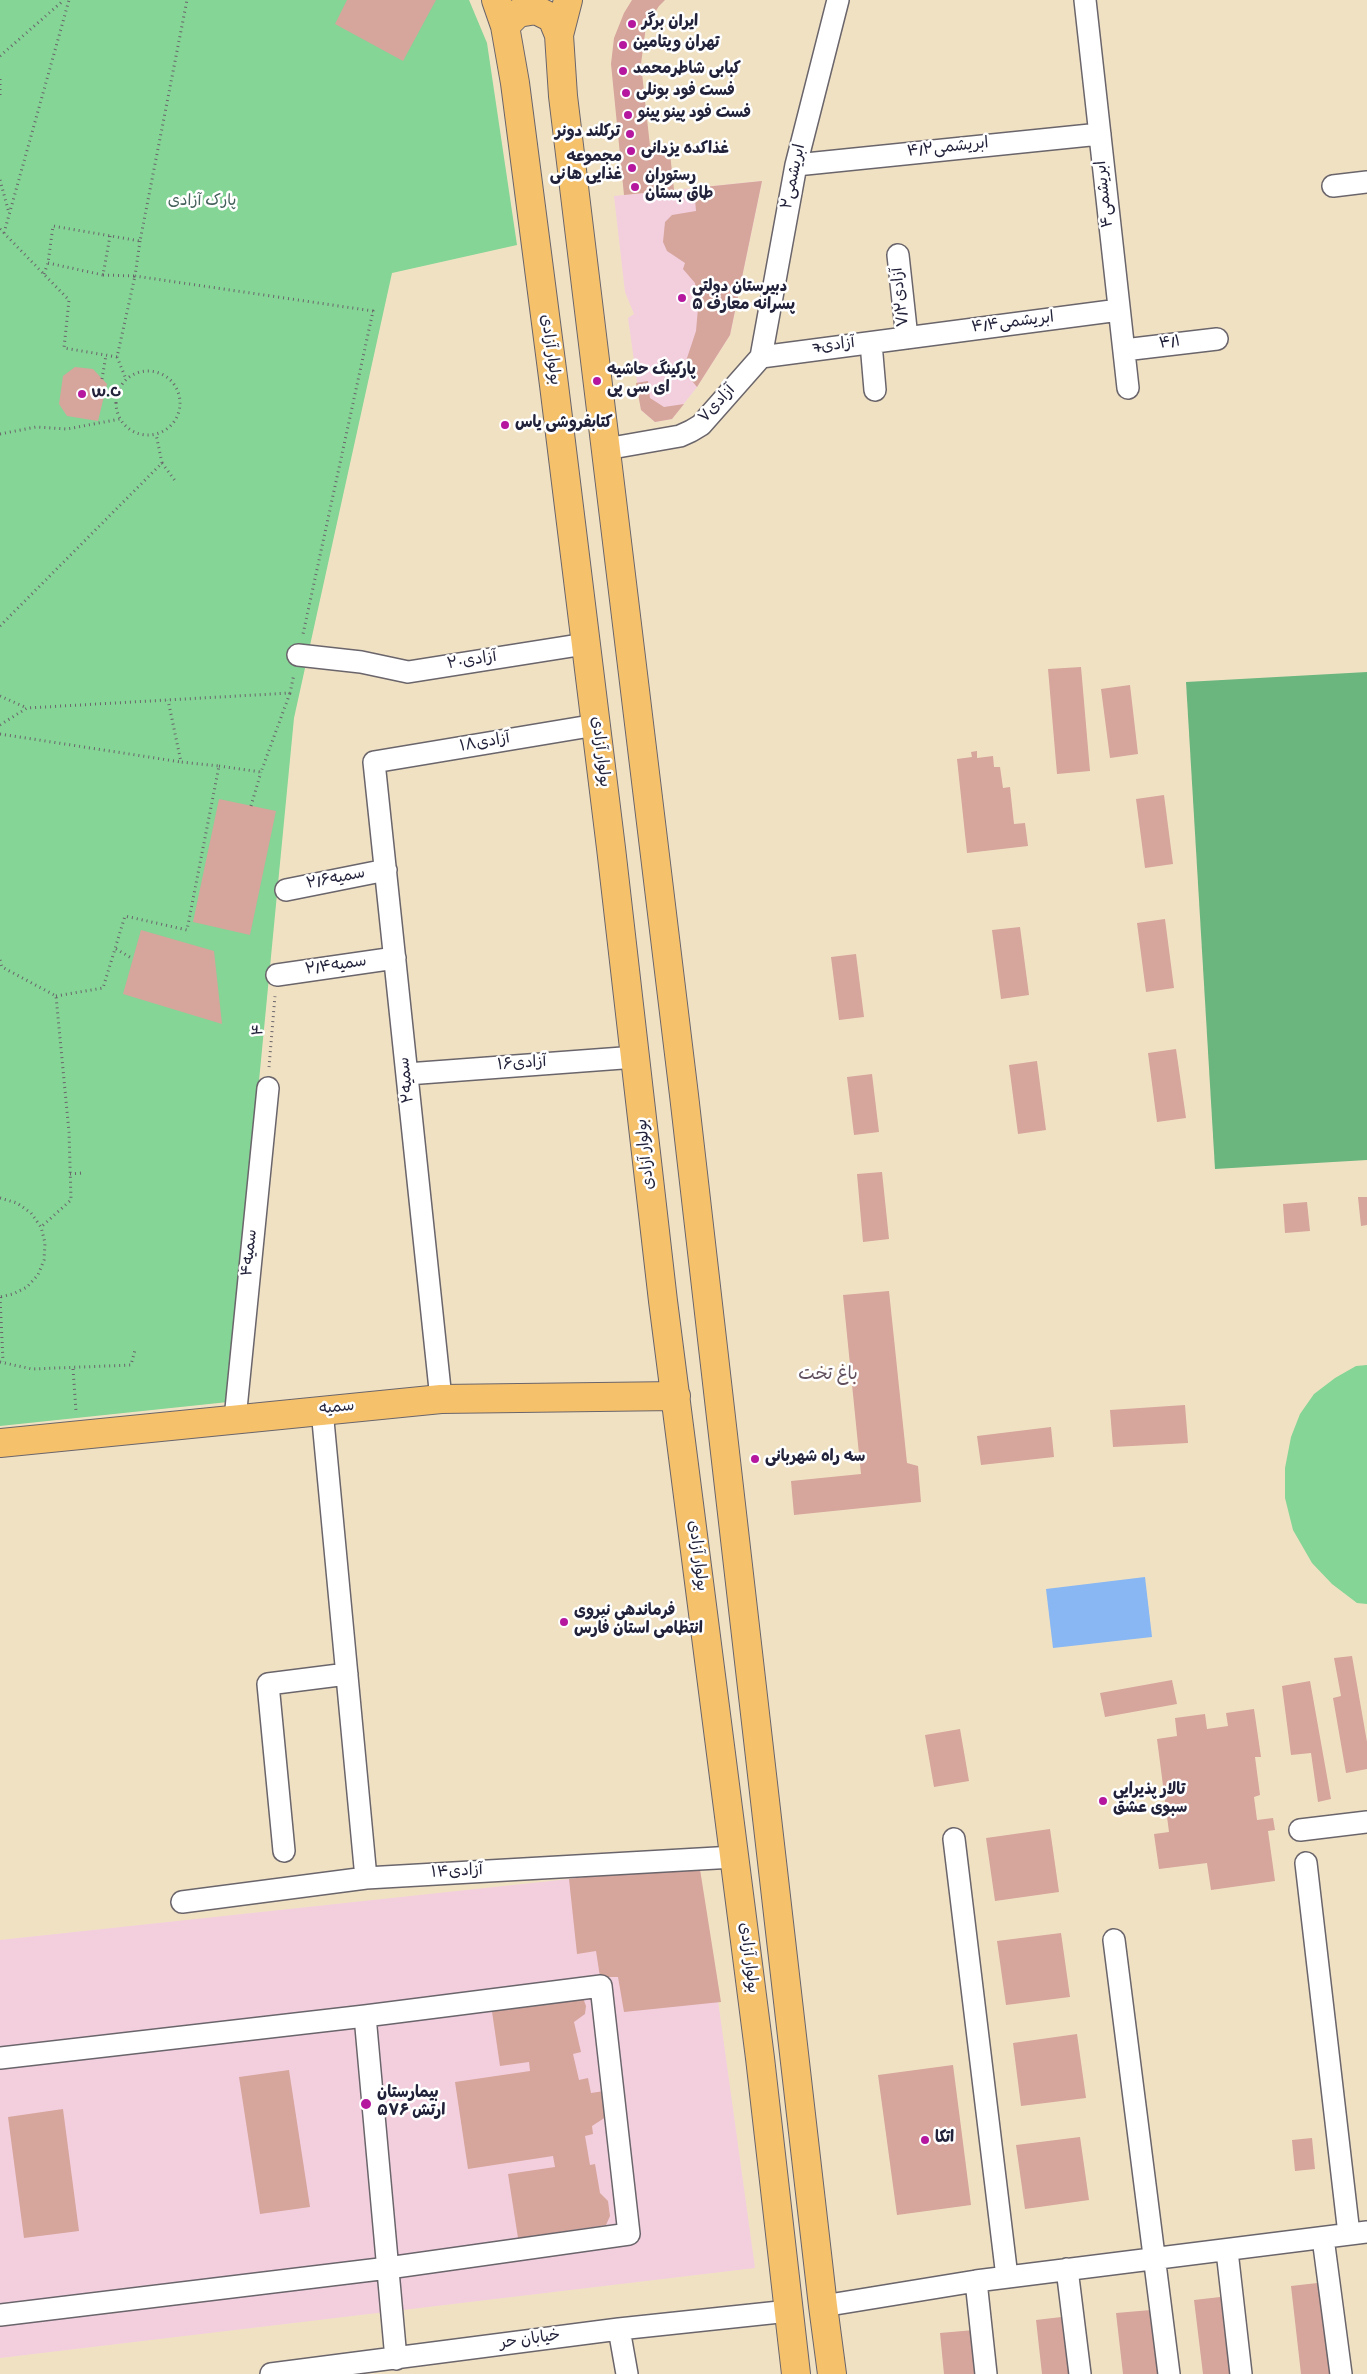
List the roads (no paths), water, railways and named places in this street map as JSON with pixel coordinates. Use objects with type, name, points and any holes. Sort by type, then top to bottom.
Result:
[{"type":"main road","name":"بولوار آزادی","points":[[496,0],[506,26],[554,385],[676,1396],[770,2140],[796,2374]]},
{"type":"main road","points":[[568,0],[559,35],[563,96],[684,1095],[832,2374]]},
{"type":"main road","points":[[506,26],[518,13],[536,10],[552,18],[559,35]]},
{"type":"main road","points":[[641,1098],[684,1095]]},
{"type":"main road","name":"سمیه","points":[[0,1443],[441,1398],[676,1396]]},
{"type":"main road","points":[[789,2310],[823,2306]]},
{"type":"street","name":"ابریشمی۲","points":[[762,357],[796,165],[838,0]]},
{"type":"street","name":"ابریشمی۴","points":[[1085,0],[1128,388]]},
{"type":"street","name":"ابریشمی۴/۲","points":[[796,165],[1100,134]]},
{"type":"street","points":[[1333,186],[1367,182]]},
{"type":"street","name":"۷/۲آزادی","points":[[898,255],[907,338]]},
{"type":"street","name":"ابریشمی۴/۴","points":[[907,338],[1120,310]]},
{"type":"street","name":"7آزادی","points":[[762,357],[907,338]]},
{"type":"street","name":"۴/۱","points":[[1124,350],[1217,339]]},
{"type":"street","points":[[871,343],[875,390]]},
{"type":"street","name":"آزادی۷","points":[[606,450],[680,436],[691,431],[701,425],[762,357]]},
{"type":"street","name":"آزادی۲۰","points":[[298,655],[361,662],[408,672],[585,644]]},
{"type":"street","name":"آزادی۱۸","points":[[374,762],[596,725]]},
{"type":"street","name":"۲سمیه","points":[[374,762],[441,1398]]},
{"type":"street","name":"سمیه۲/۶","points":[[286,890],[386,870]]},
{"type":"street","name":"سمیه۲/۴","points":[[277,975],[395,958]]},
{"type":"street","name":"آزادی۱۶","points":[[408,1074],[636,1057]]},
{"type":"street","name":"سمیه۴","points":[[235,1419],[268,1088]]},
{"type":"street","points":[[322,1410],[366,1878]]},
{"type":"street","points":[[284,1851],[268,1684],[347,1674]]},
{"type":"street","points":[[1300,1830],[1367,1822]]},
{"type":"street","points":[[954,1839],[1007,2277]]},
{"type":"street","name":"آزادی۱۴","points":[[182,1902],[366,1878],[734,1857]]},
{"type":"street","points":[[823,2306],[976,2281],[1227,2251],[1358,2233],[1306,1864]]},
{"type":"street","points":[[1114,1940],[1170,2374]]},
{"type":"street","points":[[0,2058],[365,2016],[601,1986],[629,2234],[388,2268],[0,2316]]},
{"type":"street","points":[[365,2016],[396,2359]]},
{"type":"street","points":[[1323,2238],[1342,2374]]},
{"type":"street","points":[[1227,2251],[1241,2374]]},
{"type":"street","points":[[1067,2270],[1080,2374]]},
{"type":"street","points":[[976,2281],[986,2374]]},
{"type":"street","name":"خیابان حر","points":[[271,2374],[620,2329],[789,2310]]},
{"type":"street","points":[[620,2329],[627,2374]]},
{"type":"water","points":[[1145,1577],[1152,1637],[1053,1648],[1046,1589]]},
{"type":"place","name":"ایران برگر","points":[[632,24]]},
{"type":"place","name":"تهران ویتامین","points":[[623,45]]},
{"type":"place","name":"کبابی شاطرمحمد","points":[[623,71]]},
{"type":"place","name":"فست فود بونلی","points":[[626,93]]},
{"type":"place","name":"فست فود پينو پينو","points":[[628,115]]},
{"type":"place","name":"ترکلند دونر","points":[[630,134]]},
{"type":"place","name":"غذاکده یزدانی","points":[[631,151]]},
{"type":"place","name":"مجموعه غذایی هانی","points":[[632,168]]},
{"type":"place","name":"رستوران طاق بستان","points":[[635,187]]},
{"type":"place","name":"دبیرستان دولتی پسرانه معارف ۵","points":[[682,298]]},
{"type":"place","name":"پارکینگ حاشیه ای سی پی","points":[[597,381]]},
{"type":"place","name":"W.C","points":[[82,394]]},
{"type":"place","name":"کتابفروشی یاس","points":[[505,425]]},
{"type":"place","name":"سه راه شهربانی","points":[[755,1459]]},
{"type":"place","name":"فرماندهی نیروی انتظامی استان فارس","points":[[564,1622]]},
{"type":"place","name":"تالار پذیرایی سبوی عشق","points":[[1103,1801]]},
{"type":"place","name":"بیمارستان ۵۷۶ ارتش","points":[[366,2104]]},
{"type":"place","name":"اتکا","points":[[925,2140]]},
{"type":"district","name":"باغ تخت","points":[[828,1376]]},
{"type":"park label","name":"پارک آزادی","points":[[202,203]]}]
